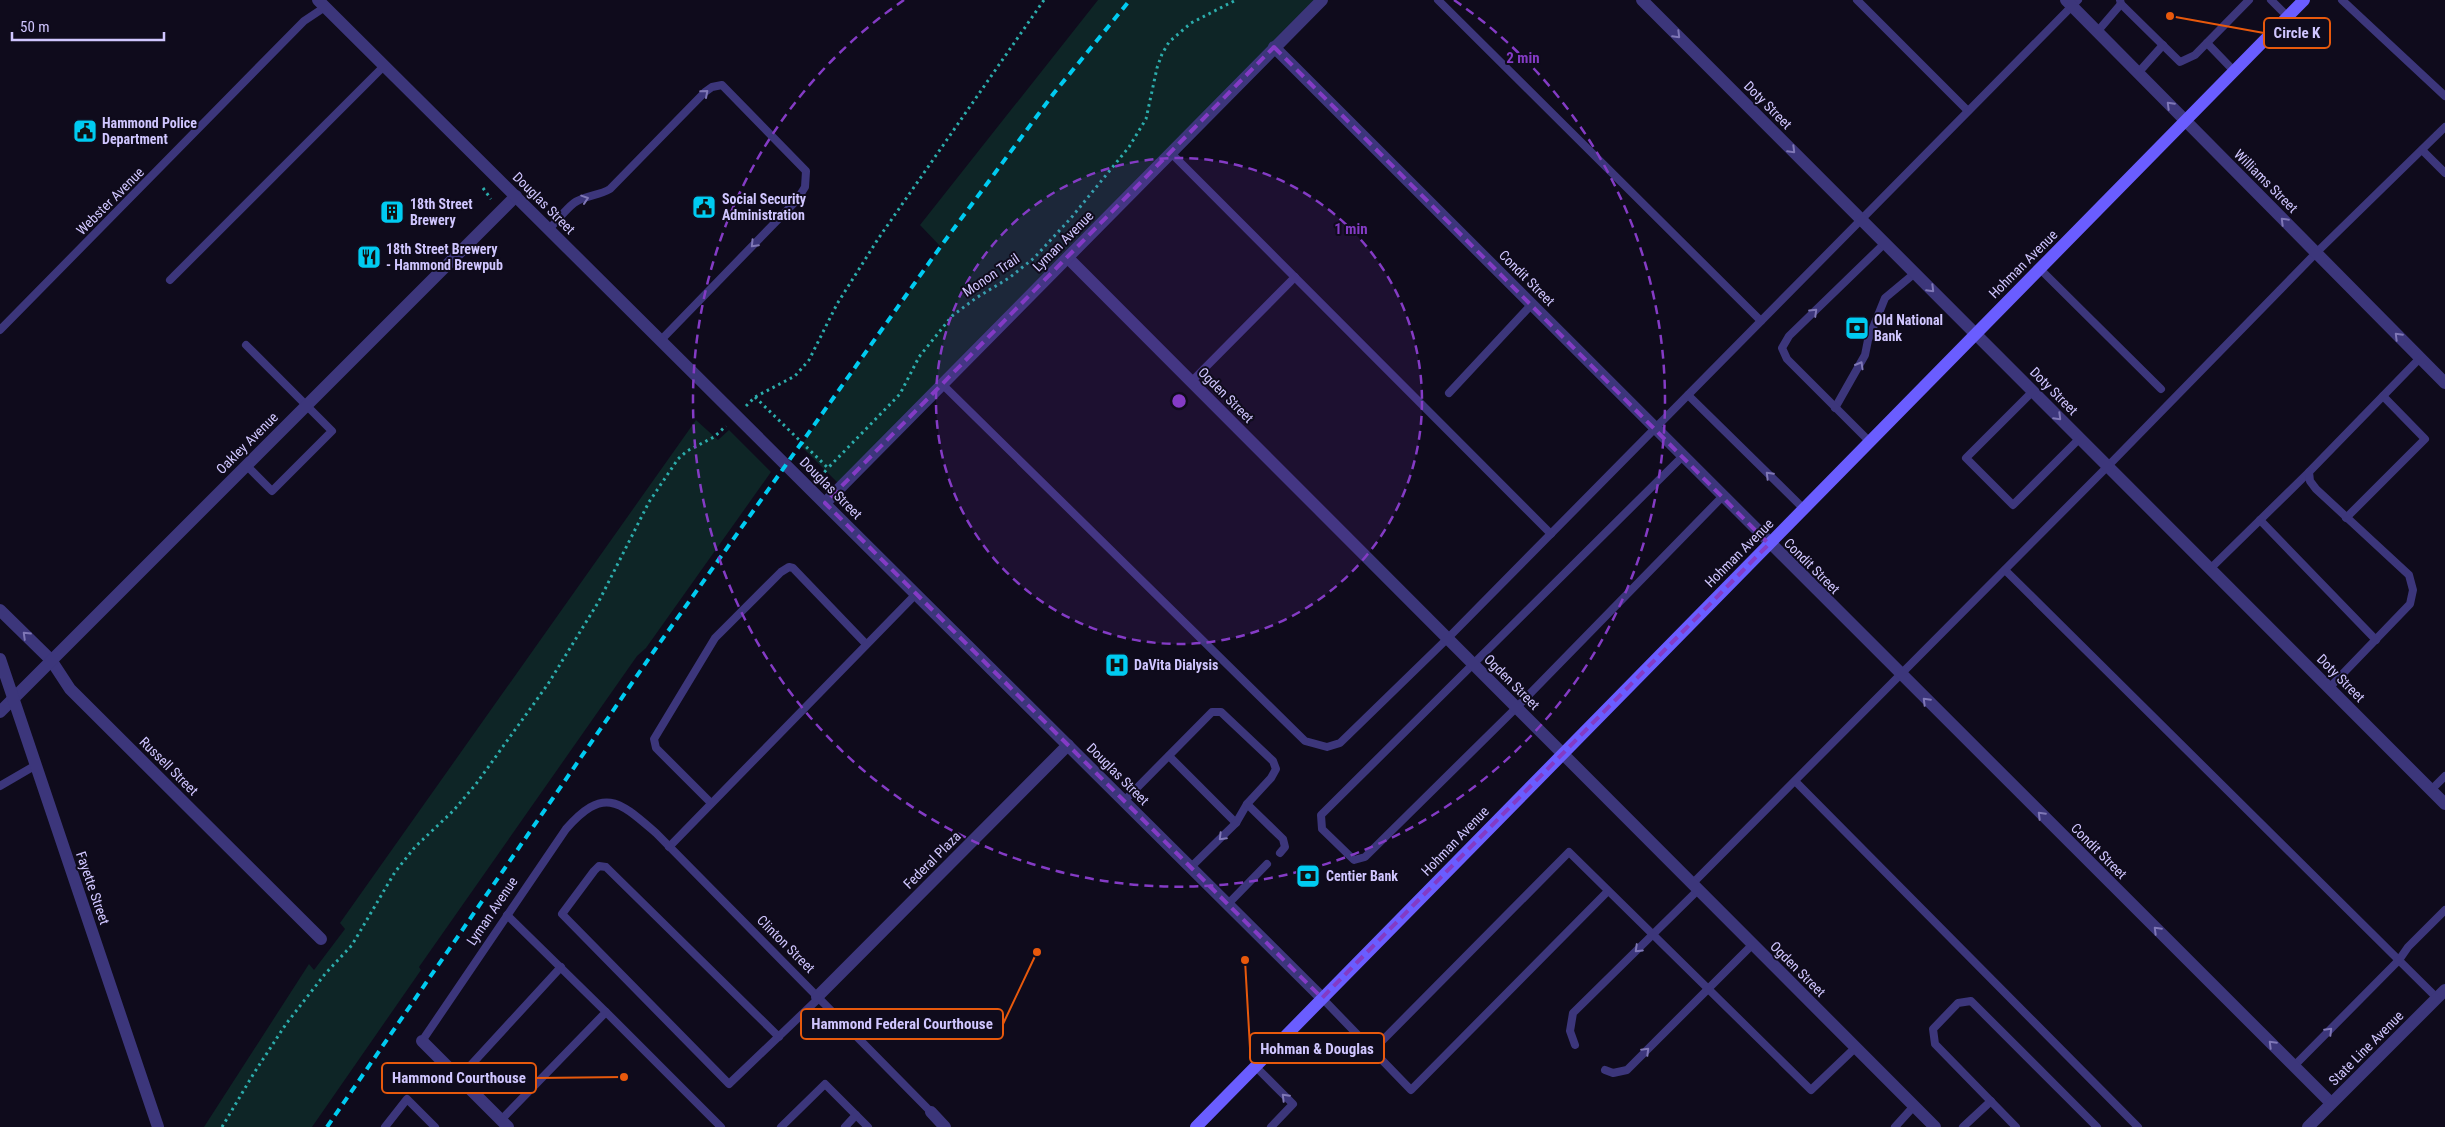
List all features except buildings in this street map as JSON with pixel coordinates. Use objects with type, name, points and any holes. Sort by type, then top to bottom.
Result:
[{"type":"main road","name":"Hohman Avenue","points":[[1196,1127],[2304,0]]},
{"type":"street","name":"Lyman Avenue","points":[[825,503],[1322,0]]},
{"type":"street","name":"Doty Street","points":[[1642,0],[2445,804]]},
{"type":"street","name":"Douglas Street","points":[[325,2],[384,66],[1322,998]]},
{"type":"street","name":"Williams Street","points":[[2072,2],[2096,32],[2445,383]]},
{"type":"street","name":"Condit Street","points":[[1274,48],[1656,428],[1900,675],[2331,1103]]},
{"type":"street","name":"Oakley Avenue","points":[[0,712],[516,196]]},
{"type":"street","name":"Ogden Street","points":[[1068,258],[1935,1127]]},
{"type":"street","name":"Russell Street","points":[[0,610],[51,660],[70,689],[321,939]]},
{"type":"street","name":"Fayette Street","points":[[0,659],[158,1127]]},
{"type":"street","name":"Federal Plaza","points":[[818,998],[1068,745]]},
{"type":"street","name":"State Line Avenue","points":[[2308,1127],[2441,994]]},
{"type":"street","points":[[422,1040],[505,1123]]},
{"type":"street","name":"Clinton Street","points":[[931,1112],[945,1127]]},
{"type":"lane","points":[[1438,0],[1761,321]]},
{"type":"lane","points":[[1857,0],[1968,111]]},
{"type":"lane","points":[[2096,32],[2121,2],[2180,62],[2195,55],[2249,0]]},
{"type":"lane","points":[[2271,0],[2288,17]]},
{"type":"lane","points":[[2342,0],[2445,96]]},
{"type":"lane","name":"Webster Avenue","points":[[0,330],[325,2]]},
{"type":"lane","points":[[942,384],[1305,741],[1327,747],[1340,743],[1448,638],[1656,428],[1968,111],[2072,2]]},
{"type":"lane","points":[[2207,43],[2234,71]]},
{"type":"lane","points":[[2138,73],[2163,45]]},
{"type":"lane","points":[[170,280],[384,66]]},
{"type":"lane","points":[[549,229],[574,203],[586,197],[601,195],[610,189],[705,92],[712,86],[722,85],[806,171],[805,187],[797,200],[661,340]]},
{"type":"lane","points":[[1575,1045],[1570,1031],[1573,1013],[1653,934],[1795,781],[2108,466],[2316,253],[2445,127]]},
{"type":"lane","points":[[2422,150],[2445,173]]},
{"type":"lane","points":[[1171,153],[1551,534]]},
{"type":"lane","points":[[1870,442],[1787,359],[1782,348],[1789,336],[1885,243]]},
{"type":"lane","points":[[2040,269],[2161,389]]},
{"type":"lane","points":[[1835,408],[1866,355],[1868,340],[1885,298],[1915,273]]},
{"type":"lane","points":[[1191,382],[1295,277]]},
{"type":"lane","points":[[1449,392],[1532,304]]},
{"type":"lane","points":[[246,345],[332,431],[272,491],[246,465]]},
{"type":"lane","points":[[2210,569],[2420,358]]},
{"type":"lane","points":[[2033,391],[1966,458],[2013,505],[2080,438]]},
{"type":"lane","points":[[1688,395],[1804,509]]},
{"type":"lane","points":[[2346,518],[2426,439],[2383,396]]},
{"type":"lane","points":[[1683,456],[1321,816],[1322,829],[1354,860],[1365,858],[1516,708],[1723,496]]},
{"type":"lane","points":[[2308,472],[2310,481],[2316,489],[2409,576],[2413,590],[2410,604],[2329,688]]},
{"type":"lane","points":[[2260,520],[2376,640]]},
{"type":"lane","points":[[711,803],[656,748],[654,738],[716,638],[781,572],[789,567],[793,568],[866,644]]},
{"type":"lane","points":[[2005,570],[2399,960],[2441,994]]},
{"type":"lane","points":[[669,847],[916,594]]},
{"type":"lane","points":[[1124,801],[1212,712],[1221,712],[1272,761],[1276,769],[1271,778],[1247,804],[1236,823],[1192,868]]},
{"type":"lane","points":[[1168,756],[1236,823]]},
{"type":"lane","points":[[0,786],[36,765]]},
{"type":"lane","points":[[2431,790],[2445,776]]},
{"type":"lane","points":[[1795,781],[2138,1127]]},
{"type":"lane","name":"Clinton Street","points":[[594,805],[606,802],[617,803],[629,809],[669,847],[931,1112]]},
{"type":"lane","points":[[1247,804],[1284,839],[1285,847],[1280,853]]},
{"type":"lane","name":"Lyman Avenue","points":[[422,1040],[566,829],[580,813],[594,805]]},
{"type":"lane","points":[[1373,1050],[1569,852],[1811,1090],[1855,1048]]},
{"type":"lane","points":[[1228,904],[1267,864]]},
{"type":"lane","points":[[779,1037],[606,867],[600,866],[594,871],[562,914],[729,1084],[779,1037],[818,998]]},
{"type":"lane","points":[[1322,998],[1411,1090],[1608,891]]},
{"type":"lane","points":[[2294,1066],[2399,960],[2408,947],[2445,910]]},
{"type":"lane","points":[[507,915],[722,1127]]},
{"type":"lane","points":[[1606,1070],[1613,1073],[1627,1070],[1752,945]]},
{"type":"lane","points":[[459,1078],[561,967]]},
{"type":"lane","points":[[2016,1127],[1935,1044],[1933,1029],[1958,1003],[1970,1002],[2097,1127]]},
{"type":"lane","points":[[505,1123],[606,1012]]},
{"type":"lane","points":[[1255,1066],[1293,1104],[1271,1127]]},
{"type":"lane","points":[[781,1127],[825,1084],[868,1127]]},
{"type":"lane","points":[[386,1127],[407,1098],[435,1127]]},
{"type":"lane","points":[[1963,1127],[1991,1101]]},
{"type":"lane","points":[[1895,1127],[1914,1106]]},
{"type":"lane","points":[[845,1127],[856,1115]]},
{"type":"path","name":"Monon Trail","points":[[1044,0],[878,239],[837,304],[808,360],[795,376],[755,397],[828,468],[900,394],[919,357],[952,316],[1034,258],[1129,147],[1146,119],[1157,68],[1169,42],[1190,23],[1236,0]]},
{"type":"path","points":[[222,1127],[254,1072],[286,1024],[325,974],[352,945],[395,872],[415,847],[454,810],[476,784],[548,684],[594,610],[649,502],[678,459],[686,451],[714,437]]},
{"type":"highlighted area","points":[[1274,47],[1769,544],[1322,998],[825,503]]},
{"type":"green space","points":[[1098,0],[1319,0],[841,486],[801,446],[941,247],[920,225]]},
{"type":"green space","points":[[696,420],[718,440],[729,430],[771,472],[646,648],[637,656],[419,967],[421,970],[312,1127],[204,1127],[309,964],[314,970],[345,929],[340,923]]},
{"type":"railway","points":[[327,1127],[654,651],[941,246],[1054,93],[1130,0]]},
{"type":"place","name":"Circle K","points":[[2170,16]]},
{"type":"place","name":"Hammond Police Department","points":[[85,131]]},
{"type":"place","name":"Social Security Administration","points":[[704,207]]},
{"type":"place","name":"18th Street Brewery","points":[[392,212]]},
{"type":"place","name":"18th Street Brewery - Hammond Brewpub","points":[[369,257]]},
{"type":"place","name":"Old National Bank","points":[[1857,328]]},
{"type":"place","name":"DaVita Dialysis","points":[[1117,665]]},
{"type":"place","name":"Centier Bank","points":[[1308,876]]},
{"type":"place","name":"Hammond Federal Courthouse","points":[[1037,952]]},
{"type":"place","name":"Hohman & Douglas","points":[[1245,960]]},
{"type":"place","name":"Hammond Courthouse","points":[[624,1077]]}]
